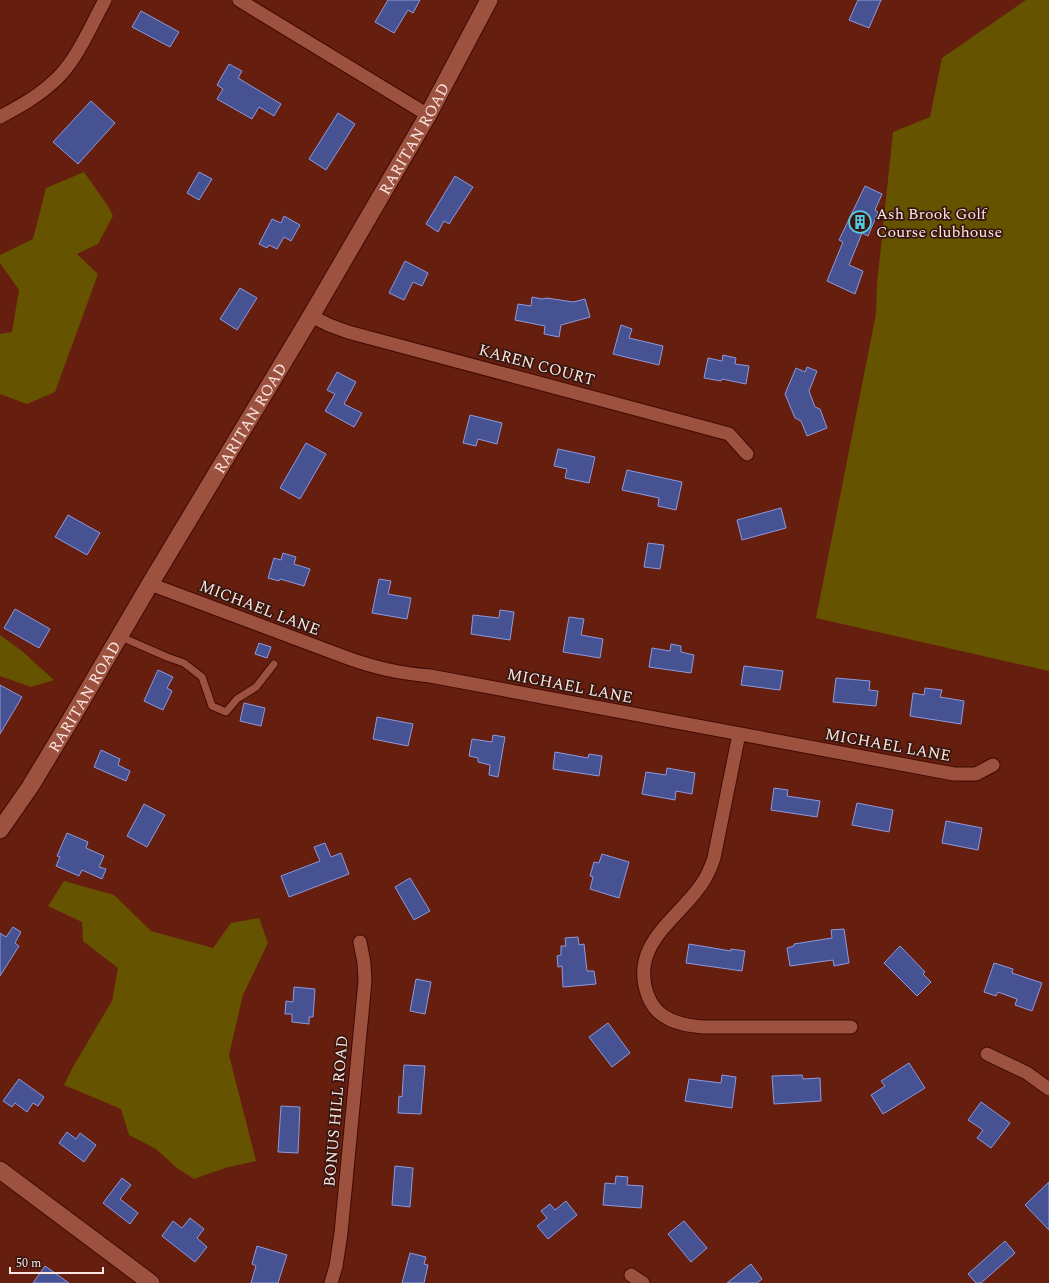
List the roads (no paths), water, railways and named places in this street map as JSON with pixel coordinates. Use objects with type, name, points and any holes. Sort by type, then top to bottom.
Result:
[{"type":"street","points":[[0,116],[22,104],[53,83],[72,61],[105,0]]},
{"type":"street","points":[[239,0],[428,114]]},
{"type":"street","name":"RARITAN ROAD","points":[[0,830],[30,787],[310,316],[428,114],[489,0]]},
{"type":"street","name":"KAREN COURT","points":[[310,316],[348,332],[729,434],[747,454]]},
{"type":"street","name":"MICHAEL LANE","points":[[150,584],[345,657],[375,667],[404,674],[430,676],[954,774],[976,774],[993,765]]},
{"type":"street","points":[[739,734],[714,858],[709,872],[694,895],[663,927],[647,954],[643,979],[651,1004],[658,1013],[669,1020],[683,1025],[703,1027],[851,1027]]},
{"type":"street","name":"BONUS HILL ROAD","points":[[331,1283],[336,1266],[341,1233],[365,981],[364,963],[360,942]]},
{"type":"street","points":[[987,1054],[1028,1073],[1049,1090]]},
{"type":"street","points":[[0,1170],[151,1283]]},
{"type":"street","points":[[631,1275],[643,1283]]},
{"type":"lane","points":[[119,636],[184,663],[202,677],[212,706],[226,712],[237,699],[256,687],[274,664]]},
{"type":"place","name":"Ash Brook Golf Course clubhouse","points":[[860,222]]}]
